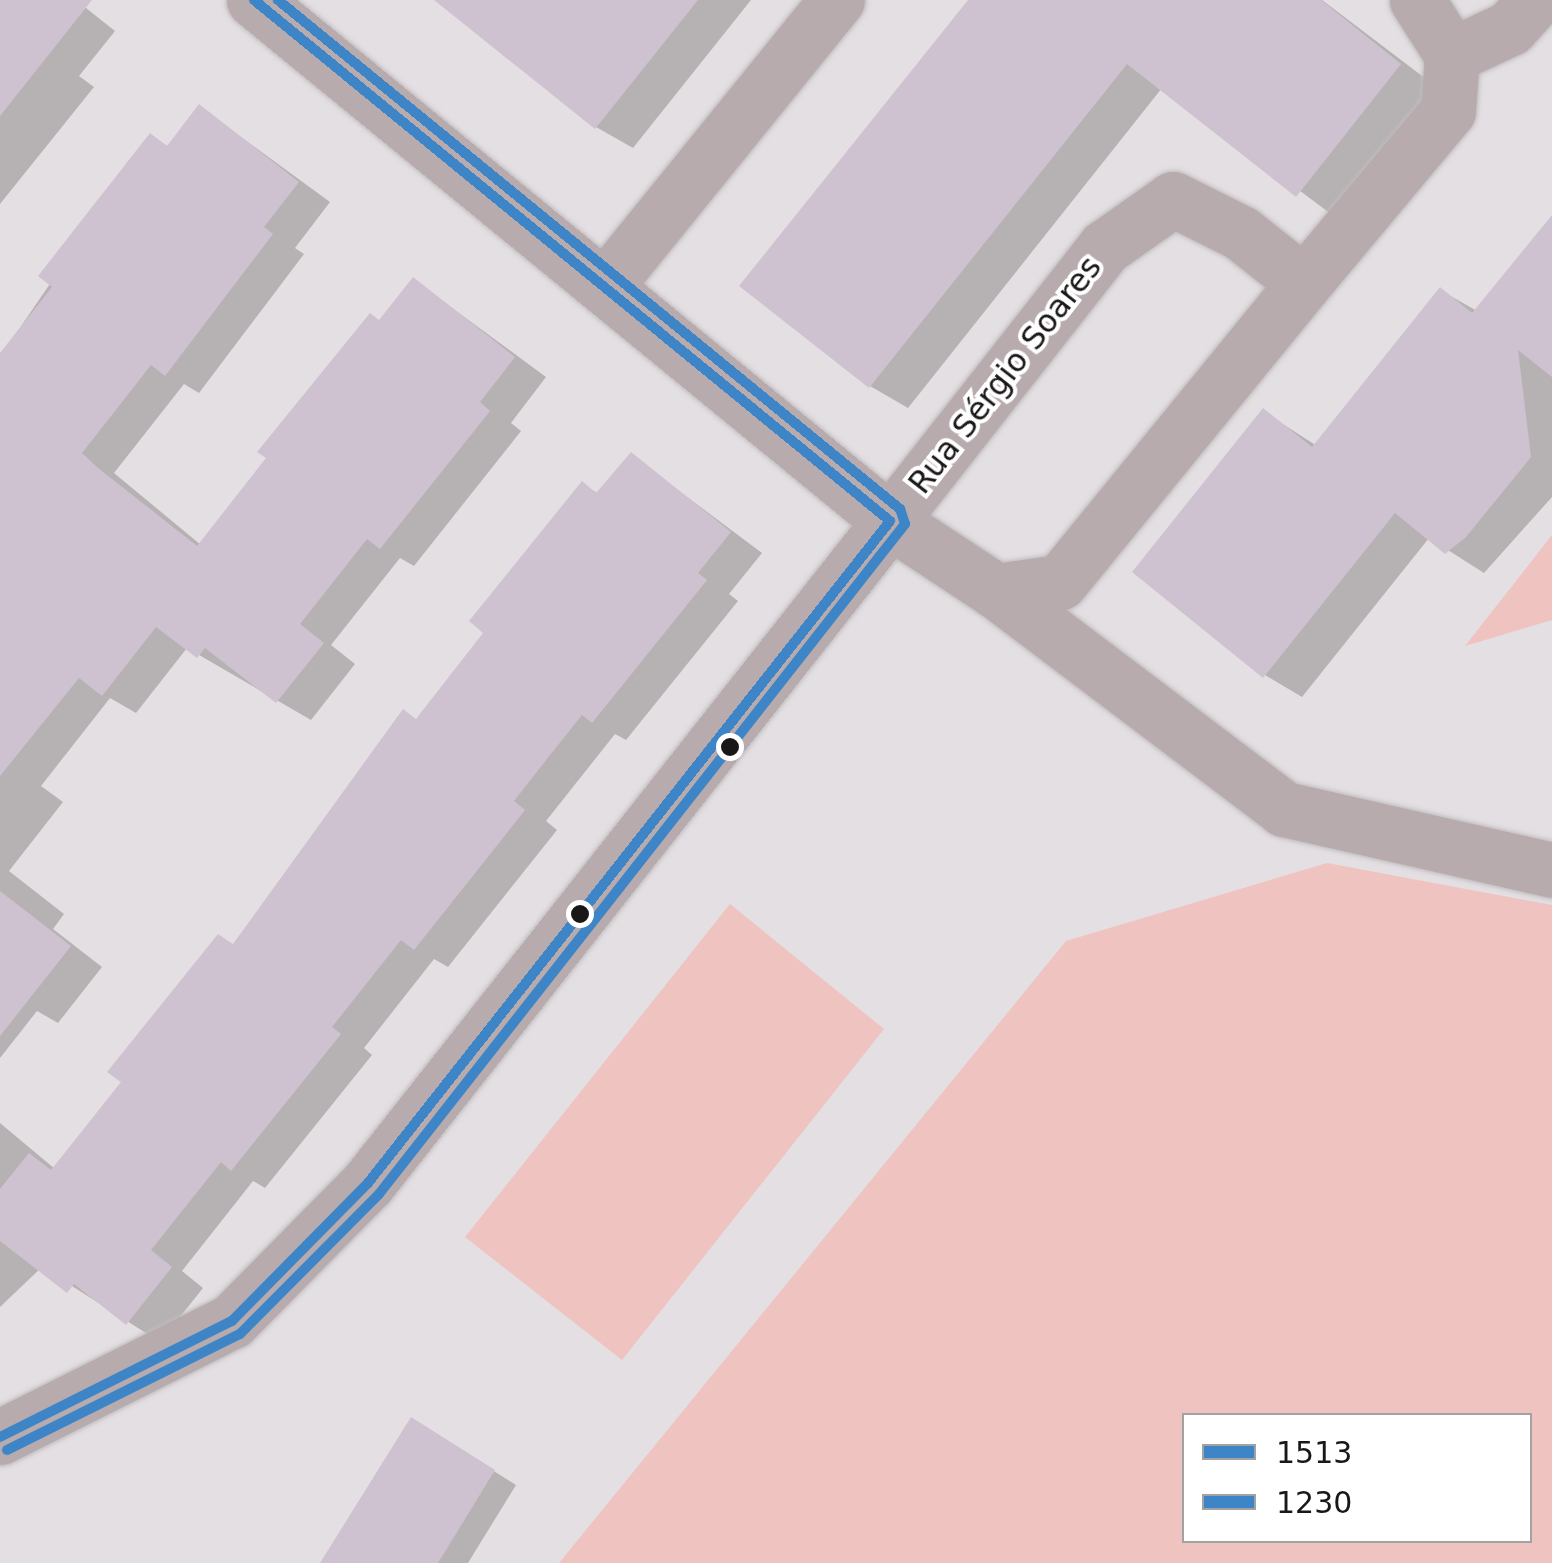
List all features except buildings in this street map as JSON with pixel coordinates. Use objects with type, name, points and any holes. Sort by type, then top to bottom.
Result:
[{"type":"street","points":[[0,1437],[232,1321],[368,1183],[890,521],[254,0]]},
{"type":"street","points":[[606,285],[837,0]]},
{"type":"street","points":[[996,591],[1060,582],[1448,111],[1452,55],[1417,0]]},
{"type":"street","points":[[1452,55],[1510,28],[1535,0]]},
{"type":"street","name":"Rua Sérgio Soares","points":[[1304,284],[1241,234],[1173,198],[1105,247],[890,521],[996,591],[1284,809],[1552,870]]},
{"type":"shaded area","points":[[1552,535],[1552,620],[1465,646]]},
{"type":"shaded area","points":[[1327,863],[1552,905],[1552,1563],[559,1563],[1066,941]]},
{"type":"shaded area","points":[[730,904],[884,1029],[622,1360],[465,1237]]},
{"type":"transit line","name":"1513","points":[[254,0],[890,521]]},
{"type":"transit line","name":"1230","points":[[7,1450],[240,1334],[379,1194],[905,524],[900,509],[278,0]]},
{"type":"transit line","name":"1513","points":[[0,1437],[232,1321],[368,1183],[890,521]]}]
